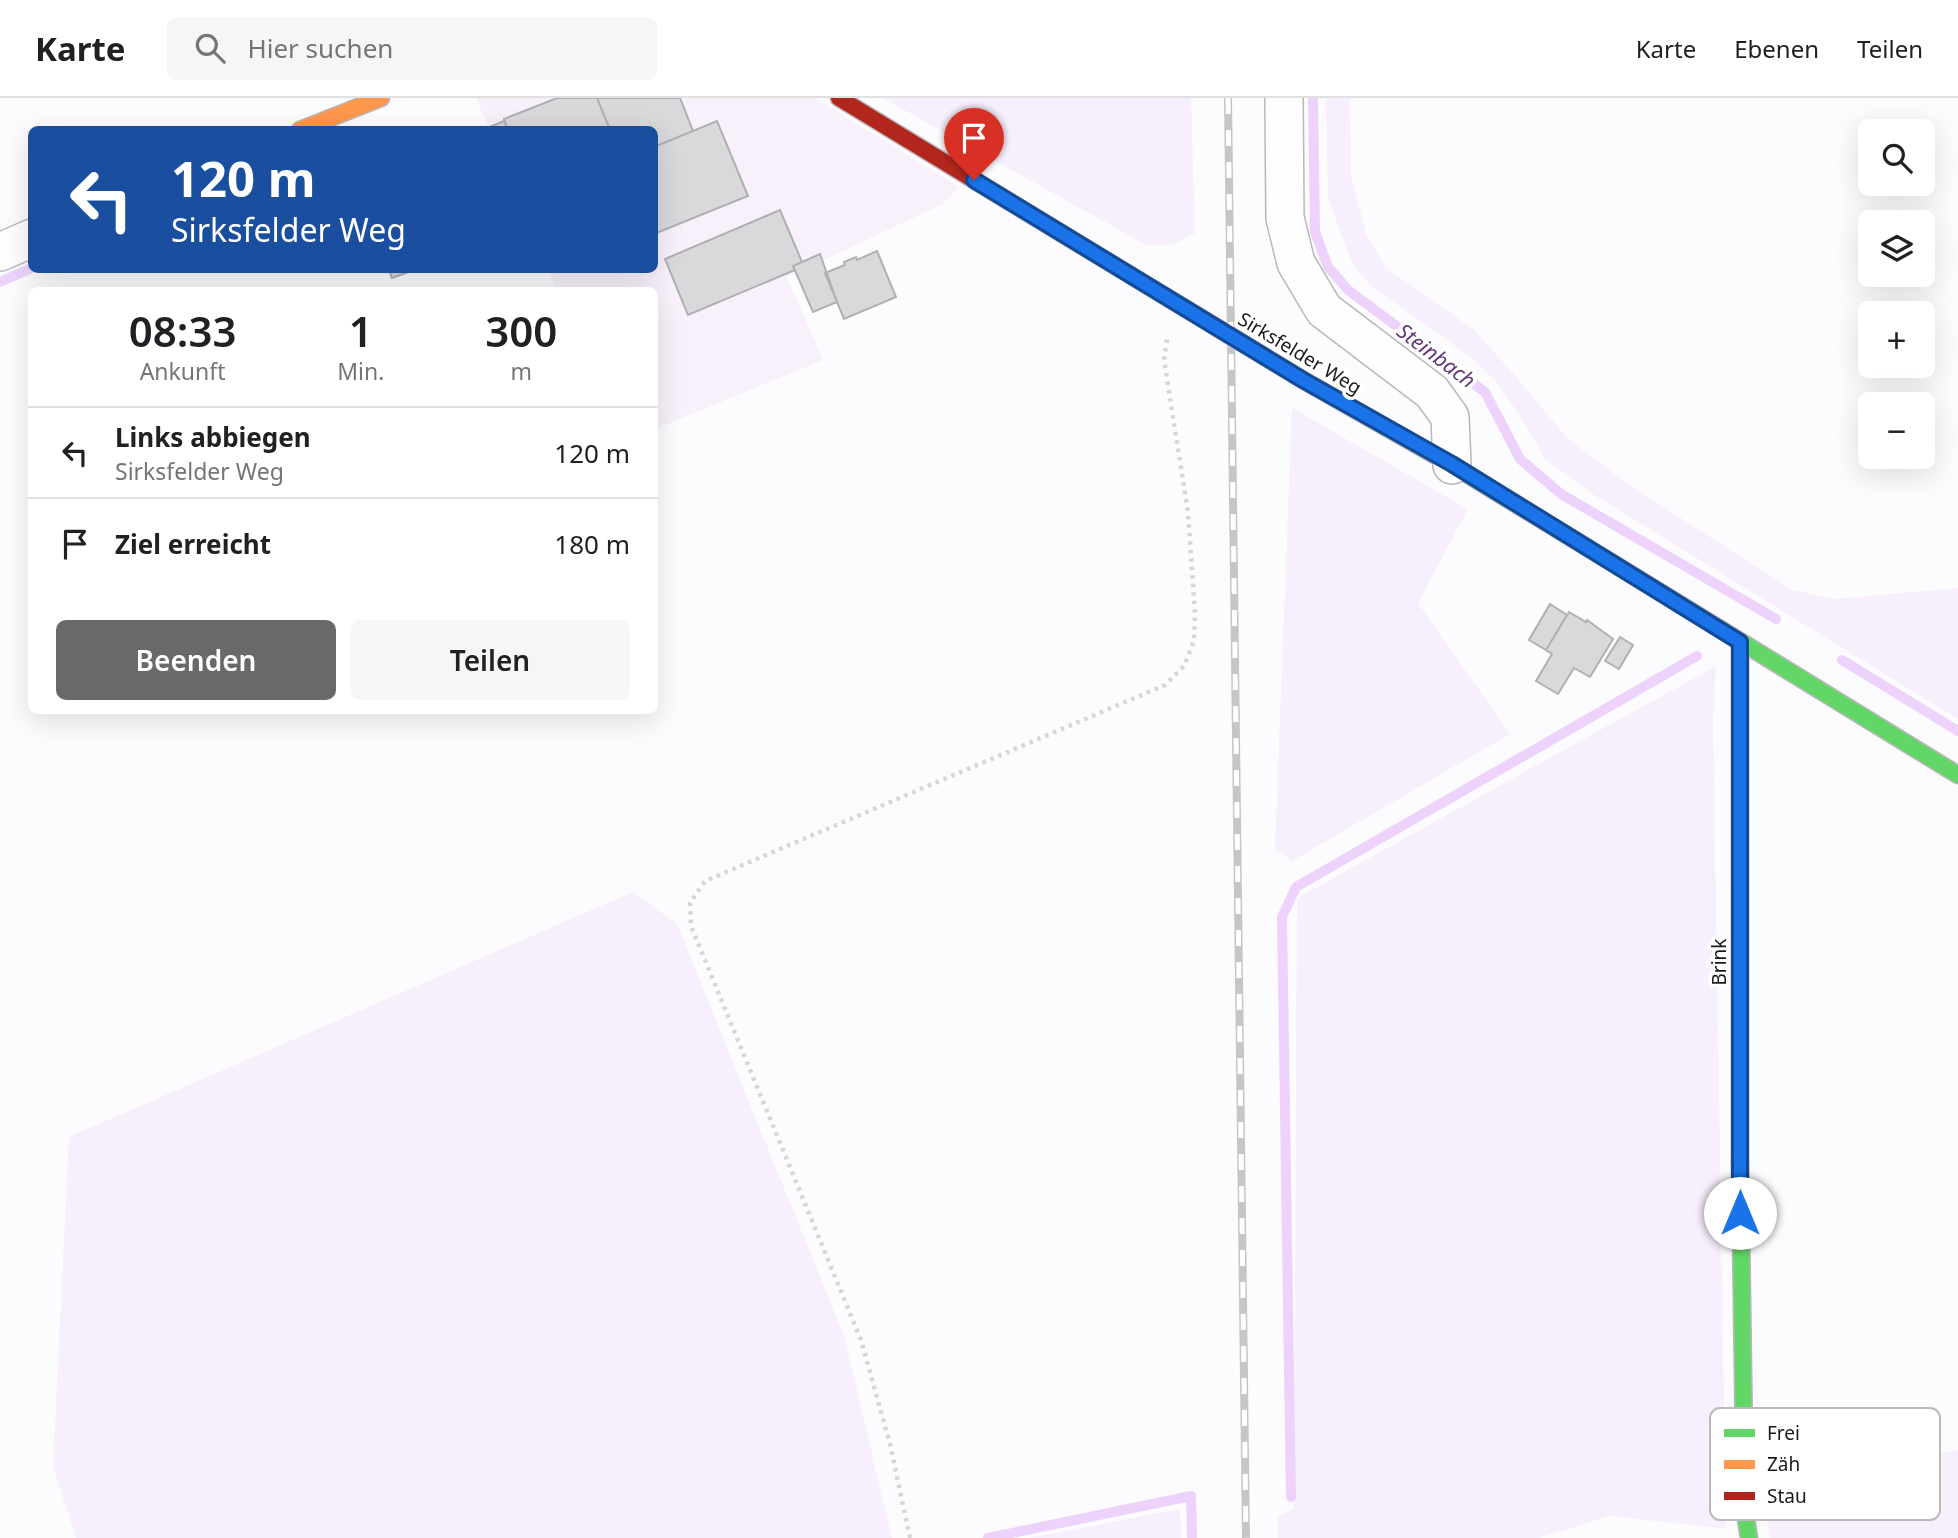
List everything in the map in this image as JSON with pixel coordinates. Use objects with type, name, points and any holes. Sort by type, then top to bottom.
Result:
[{"type":"street","points":[[310,126],[381,98]]},
{"type":"street","name":"Sirksfelder Weg","points":[[839,98],[1325,394],[1452,464],[1740,642]]},
{"type":"street","points":[[1284,98],[1285,218],[1296,263],[1324,310],[1432,392],[1450,417],[1452,464]]},
{"type":"street","points":[[0,251],[28,240]]},
{"type":"street","points":[[1740,642],[1958,775]]},
{"type":"street","name":"Brink","points":[[1740,642],[1740,1213],[1743,1408]]},
{"type":"street","name":"Brink","points":[[1746,1520],[1749,1538]]},
{"type":"path","points":[[910,1538],[890,1444],[861,1340],[691,926],[690,903],[705,881],[1165,685],[1184,666],[1194,641],[1195,612],[1188,512],[1164,360],[1169,329],[1183,308]]},
{"type":"shaded area","points":[[476,98],[815,98],[959,187],[943,204],[787,277],[823,360],[658,428],[658,287],[556,287],[549,273],[658,273],[658,126],[488,126]]},
{"type":"shaded area","points":[[883,98],[1191,98],[1195,233],[1172,245],[1146,245]]},
{"type":"shaded area","points":[[1326,98],[1350,98],[1351,175],[1366,234],[1386,268],[1473,329],[1568,439],[1631,486],[1792,590],[1835,599],[1958,588],[1958,719],[1591,493],[1545,459],[1496,381],[1469,356],[1369,284],[1351,261],[1328,197]]},
{"type":"shaded area","points":[[1292,408],[1468,509],[1418,603],[1510,734],[1292,861],[1275,849]]},
{"type":"shaded area","points":[[1716,666],[1713,721],[1724,1408],[1710,1408],[1710,1520],[1726,1520],[1726,1529],[1610,1516],[1539,1538],[1278,1538],[1278,1516],[1294,1508],[1297,898]]},
{"type":"shaded area","points":[[633,892],[677,924],[844,1336],[892,1538],[76,1538],[53,1467],[69,1137]]},
{"type":"shaded area","points":[[1958,1450],[1958,1538],[1770,1538],[1767,1520],[1940,1520],[1940,1453]]},
{"type":"shaded area","points":[[1180,1509],[1181,1538],[1029,1538]]},
{"type":"building","points":[[557,98],[597,98],[608,126],[507,126],[504,119]]},
{"type":"building","points":[[597,98],[680,98],[693,131],[658,145],[658,126],[608,126]]},
{"type":"building","points":[[504,121],[506,126],[492,126]]},
{"type":"building","points":[[717,121],[748,196],[658,232],[658,145]]},
{"type":"building","points":[[780,210],[802,262],[793,266],[795,270],[688,315],[665,259]]},
{"type":"building","points":[[877,251],[896,297],[844,319],[825,273],[845,265],[844,262],[856,257],[857,260]]},
{"type":"building","points":[[820,254],[837,302],[813,312],[793,266]]},
{"type":"building","points":[[390,273],[406,273],[392,278]]},
{"type":"building","points":[[1550,604],[1567,615],[1546,650],[1529,640]]},
{"type":"building","points":[[1569,612],[1586,622],[1587,620],[1613,639],[1590,677],[1574,668],[1558,694],[1536,681],[1552,654],[1546,650]]},
{"type":"building","points":[[1620,637],[1633,645],[1619,669],[1605,661]]},
{"type":"waterway","name":"Steinbach","points":[[1313,98],[1315,232],[1328,267],[1348,290],[1485,392],[1520,459],[1561,494],[1776,619]]},
{"type":"waterway","points":[[0,282],[28,270]]},
{"type":"waterway","points":[[1291,1497],[1282,917],[1296,887],[1697,656]]},
{"type":"waterway","name":"Steinbach","points":[[1842,660],[1958,731]]},
{"type":"waterway","points":[[988,1538],[1191,1496],[1192,1538]]},
{"type":"railway","points":[[1228,98],[1246,1538]]},
{"type":"traffic: fast","points":[[1655,589],[1958,775]]},
{"type":"traffic: fast","points":[[1740,1162],[1744,1408]]},
{"type":"traffic: fast","points":[[1746,1520],[1749,1538]]},
{"type":"traffic: slow","points":[[310,126],[381,98]]},
{"type":"traffic: slow","points":[[1140,281],[1303,380],[1452,465],[1655,589]]},
{"type":"traffic: slow","points":[[1740,642],[1740,1162]]},
{"type":"traffic: jam","points":[[839,98],[1140,281]]},
{"type":"route","points":[[974,180],[1370,420],[1452,464],[1740,642],[1740,1213]]}]
